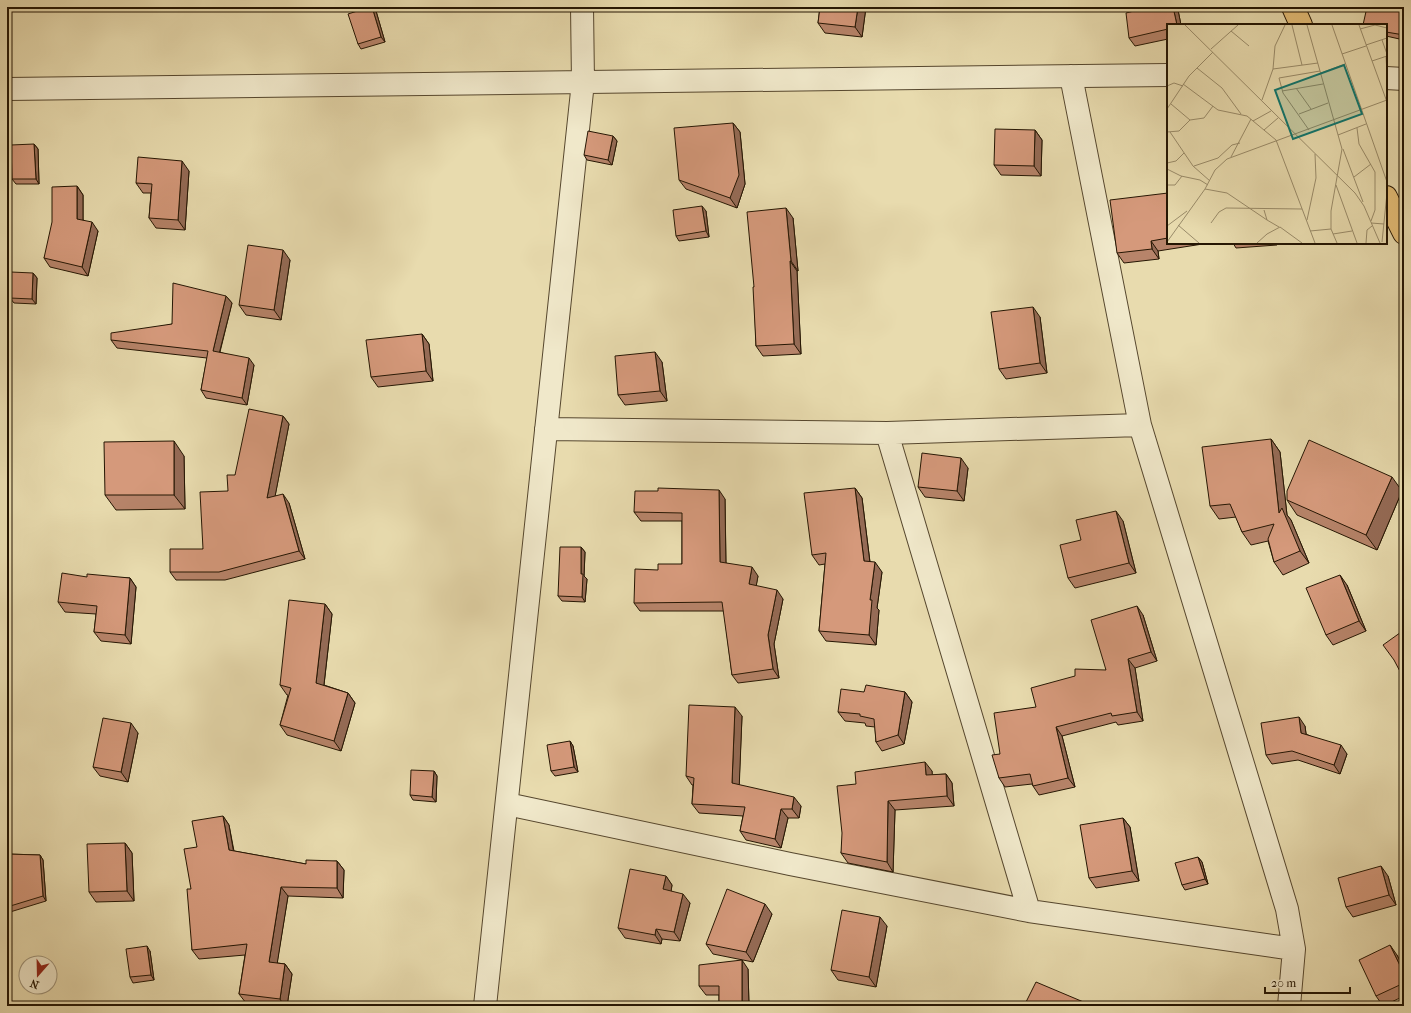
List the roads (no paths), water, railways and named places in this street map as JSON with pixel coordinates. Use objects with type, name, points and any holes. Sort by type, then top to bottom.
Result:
[{"type":"main road","points":[[1293,7],[1301,24]]},
{"type":"main road","points":[[1387,199],[1404,233]]},
{"type":"street","points":[[485,1006],[583,82],[582,7]]},
{"type":"street","points":[[7,89],[1167,75]]},
{"type":"street","points":[[1071,76],[1140,425],[1286,909],[1294,949],[1289,1006]]},
{"type":"street","points":[[1387,78],[1404,79]]},
{"type":"street","points":[[546,429],[887,433],[1140,425]]},
{"type":"street","points":[[887,433],[1029,912]]},
{"type":"street","points":[[507,804],[790,864],[1029,912],[1294,949]]}]
